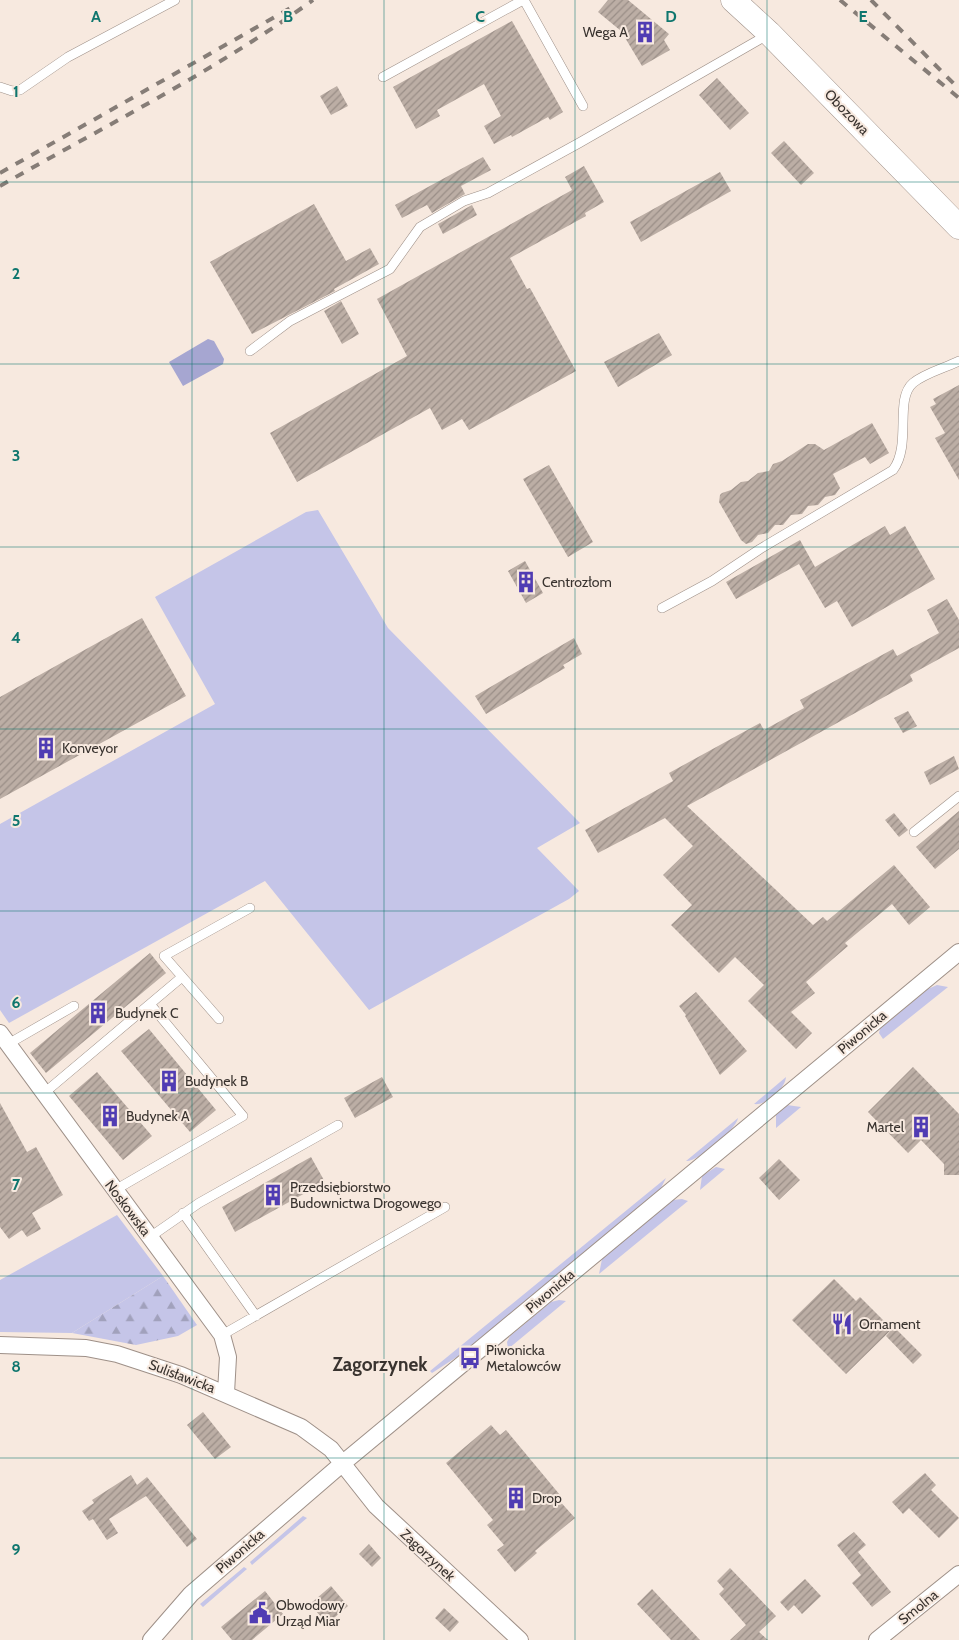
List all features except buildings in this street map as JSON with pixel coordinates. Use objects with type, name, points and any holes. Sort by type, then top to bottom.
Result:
[{"type":"street","name":"Obozowa","points":[[733,0],[769,34],[959,227]]},
{"type":"street","name":"Piwonicka","points":[[150,1640],[191,1594],[342,1463],[959,952]]},
{"type":"street","name":"Noskowska","points":[[4,1039],[222,1335],[228,1358],[226,1393]]},
{"type":"street","name":"Sulisławicka","points":[[0,1345],[86,1348],[151,1363],[226,1393],[301,1427],[327,1445],[342,1463]]},
{"type":"street","name":"Zagorzynek","points":[[342,1463],[376,1506],[511,1637]]},
{"type":"street","name":"Smolna","points":[[877,1640],[959,1574]]},
{"type":"lane","points":[[0,87],[12,91],[20,90],[68,57],[175,0]]},
{"type":"lane","points":[[383,77],[523,0],[583,106]]},
{"type":"lane","points":[[250,350],[290,321],[390,269],[420,227],[464,201],[488,193],[579,144],[769,34]]},
{"type":"lane","points":[[662,608],[712,581],[760,549],[893,470],[901,457],[903,449],[904,402],[908,388],[918,380],[959,361]]},
{"type":"lane","points":[[914,832],[959,796]]},
{"type":"lane","points":[[219,1019],[164,956],[250,908]]},
{"type":"lane","points":[[43,1094],[182,977]]},
{"type":"lane","points":[[115,1190],[243,1116],[150,1004]]},
{"type":"lane","points":[[4,1039],[74,1006]]},
{"type":"lane","points":[[150,1237],[183,1213],[338,1125]]},
{"type":"lane","points":[[222,1335],[445,1207]]},
{"type":"lane","points":[[183,1213],[256,1316]]},
{"type":"green space","points":[[318,510],[388,628],[580,823],[537,848],[579,891],[569,899],[369,1010],[265,881],[9,1023],[0,1010],[0,824],[215,704],[155,597],[306,512]]},
{"type":"green space","points":[[937,985],[948,987],[883,1039],[879,1033],[880,1029],[928,989]]},
{"type":"green space","points":[[786,1077],[782,1087],[774,1096],[759,1104],[754,1104]]},
{"type":"green space","points":[[787,1105],[801,1107],[776,1128],[776,1115]]},
{"type":"green space","points":[[738,1118],[731,1130],[716,1144],[692,1160],[686,1161]]},
{"type":"green space","points":[[716,1167],[725,1169],[700,1190],[702,1176]]},
{"type":"green space","points":[[666,1178],[661,1188],[463,1353],[432,1373],[430,1371]]},
{"type":"green space","points":[[682,1199],[688,1201],[599,1274],[602,1259],[673,1200]]},
{"type":"green space","points":[[117,1215],[163,1276],[72,1333],[0,1332],[0,1280]]},
{"type":"green space","points":[[163,1276],[197,1325],[178,1336],[136,1345],[72,1333]]},
{"type":"green space","points":[[566,1301],[508,1349],[507,1342],[510,1336],[551,1302]]},
{"type":"green space","points":[[303,1516],[307,1518],[252,1565],[250,1562]]},
{"type":"green space","points":[[244,1567],[247,1569],[203,1607],[200,1604]]},
{"type":"shaded area","points":[[208,339],[214,341],[224,359],[223,364],[183,386],[169,362]]},
{"type":"railway","points":[[0,186],[238,51],[313,0]]},
{"type":"railway","points":[[840,0],[959,98]]},
{"type":"railway","points":[[871,0],[959,89]]},
{"type":"railway","points":[[0,173],[294,6]]},
{"type":"place","name":"Wega A","points":[[645,32]]},
{"type":"place","name":"Centrozłom","points":[[526,582]]},
{"type":"place","name":"Konveyor","points":[[46,748]]},
{"type":"place","name":"Budynek C","points":[[98,1013]]},
{"type":"place","name":"Budynek B","points":[[169,1081]]},
{"type":"place","name":"Budynek A","points":[[110,1116]]},
{"type":"place","name":"Martel","points":[[921,1127]]},
{"type":"place","name":"Przedsiębiorstwo Budownictwa Drogowego","points":[[273,1195]]},
{"type":"place","name":"Ornament","points":[[842,1324]]},
{"type":"place","name":"Piwonicka Metalowców","points":[[470,1358]]},
{"type":"place","name":"Drop","points":[[516,1498]]},
{"type":"place","name":"Obwodowy Urząd Miar","points":[[260,1613]]},
{"type":"district","name":"Zagorzynek","points":[[380,1364]]}]
